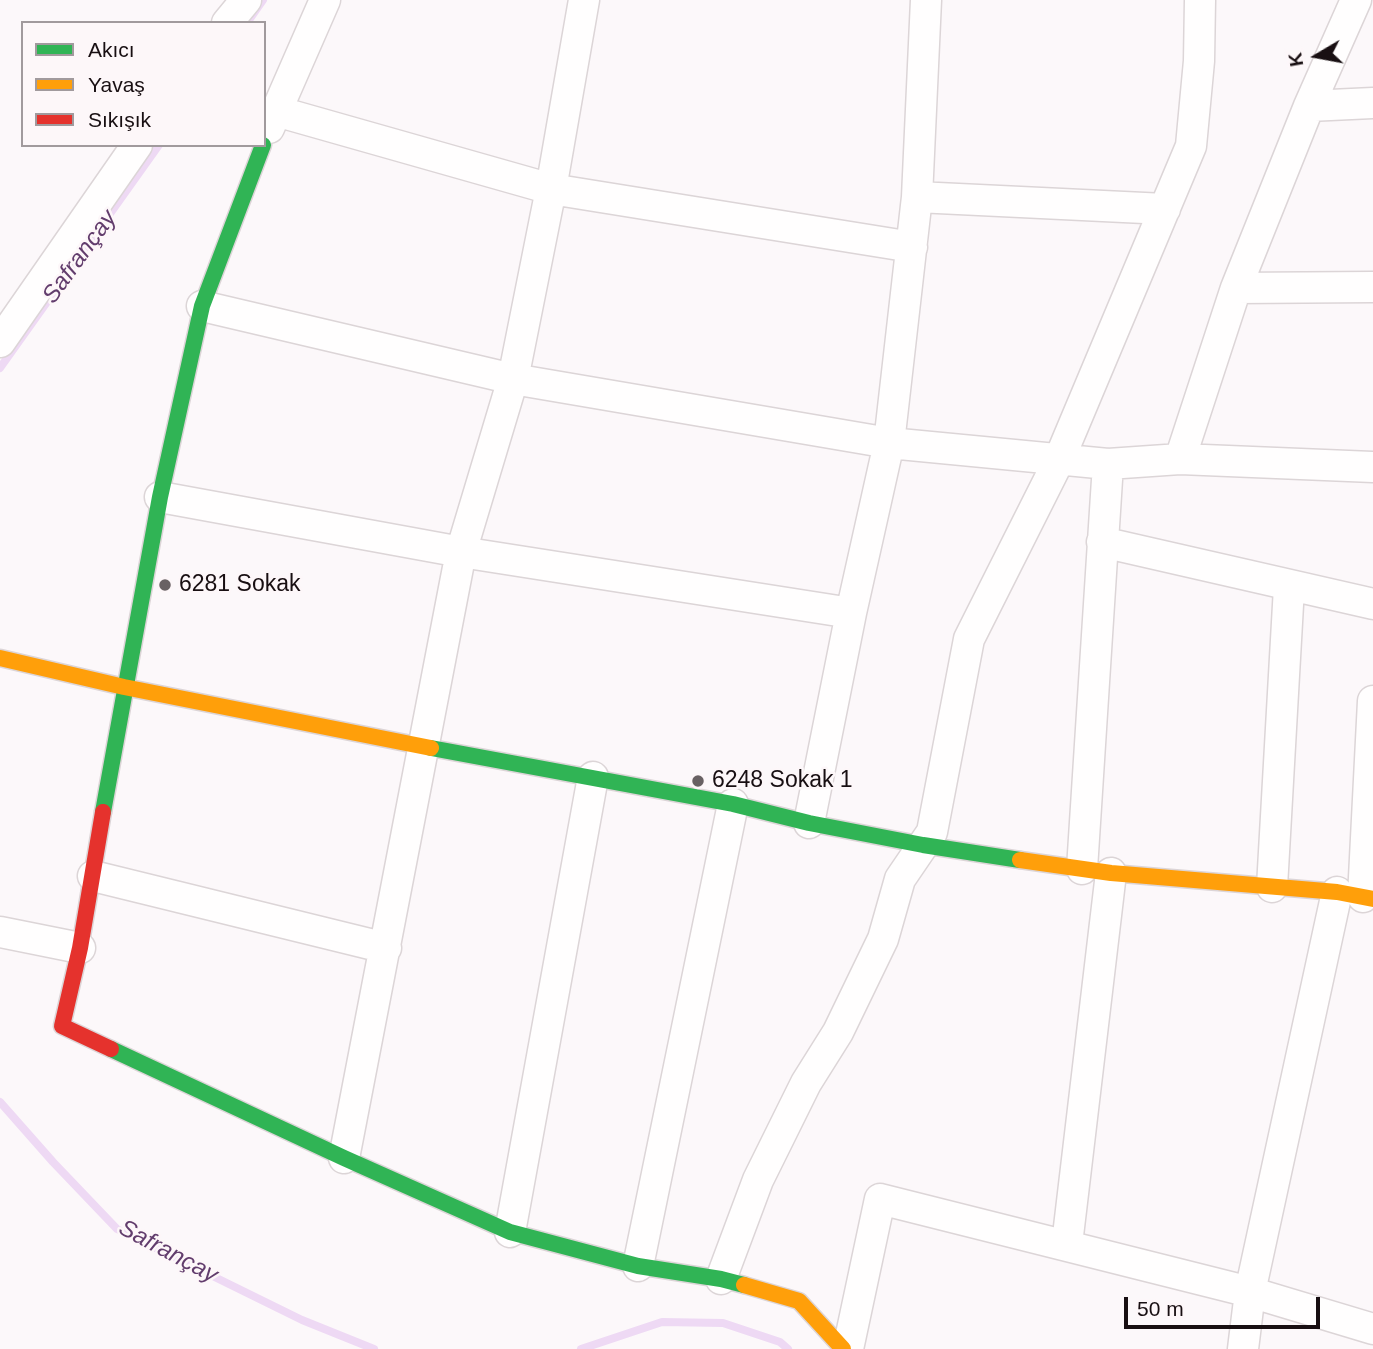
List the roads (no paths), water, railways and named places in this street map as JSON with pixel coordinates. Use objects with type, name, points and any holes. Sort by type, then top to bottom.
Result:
[{"type":"street","points":[[229,21],[246,0]]},
{"type":"street","points":[[266,138],[325,0]]},
{"type":"street","points":[[344,1158],[461,552],[513,379],[551,189],[584,0]]},
{"type":"street","points":[[809,823],[888,443],[917,197],[926,0]]},
{"type":"street","points":[[721,1279],[758,1180],[806,1083],[844,1020],[883,939],[900,879],[932,832],[969,639],[1059,460],[1191,146],[1199,61],[1199,0]]},
{"type":"street","points":[[1181,459],[1236,288],[1309,106],[1356,0]]},
{"type":"street","points":[[1309,106],[1373,103]]},
{"type":"street","points":[[276,111],[551,189],[912,247]]},
{"type":"street","points":[[0,342],[136,147]]},
{"type":"street","points":[[262,147],[202,306],[160,497],[124,687],[80,948],[62,1027],[510,1232],[638,1266],[721,1279],[799,1301],[845,1349]]},
{"type":"street","points":[[917,197],[1165,209]]},
{"type":"street","points":[[1236,288],[1373,287]]},
{"type":"street","points":[[202,306],[513,379],[888,443],[1108,464],[1181,459],[1373,467]]},
{"type":"street","points":[[1067,1244],[1096,871],[1102,542],[1108,464]]},
{"type":"street","points":[[160,497],[461,552],[851,613]]},
{"type":"street","points":[[1102,542],[1289,587],[1373,604]]},
{"type":"street","points":[[1272,887],[1289,587]]},
{"type":"street","points":[[0,658],[124,687],[423,747],[733,804],[809,823],[923,845],[1096,871],[1358,896]]},
{"type":"street","points":[[1243,1349],[1250,1292],[1358,896],[1373,701]]},
{"type":"street","points":[[510,1232],[593,777]]},
{"type":"street","points":[[638,1266],[733,804]]},
{"type":"street","points":[[93,876],[386,948]]},
{"type":"street","points":[[0,932],[80,948]]},
{"type":"street","points":[[845,1349],[880,1199],[1250,1292],[1373,1329]]},
{"type":"waterway","name":"Safrançay","points":[[248,21],[263,0]]},
{"type":"waterway","name":"Safrançay","points":[[0,368],[158,147]]},
{"type":"waterway","name":"Safrançay","points":[[0,1102],[117,1229],[302,1320],[374,1349]]},
{"type":"waterway","name":"Safrançay","points":[[581,1349],[662,1322],[723,1323],[780,1342],[788,1349]]},
{"type":"place","name":"6281 Sokak","points":[[165,585]]},
{"type":"place","name":"6248 Sokak 1","points":[[698,781]]}]
